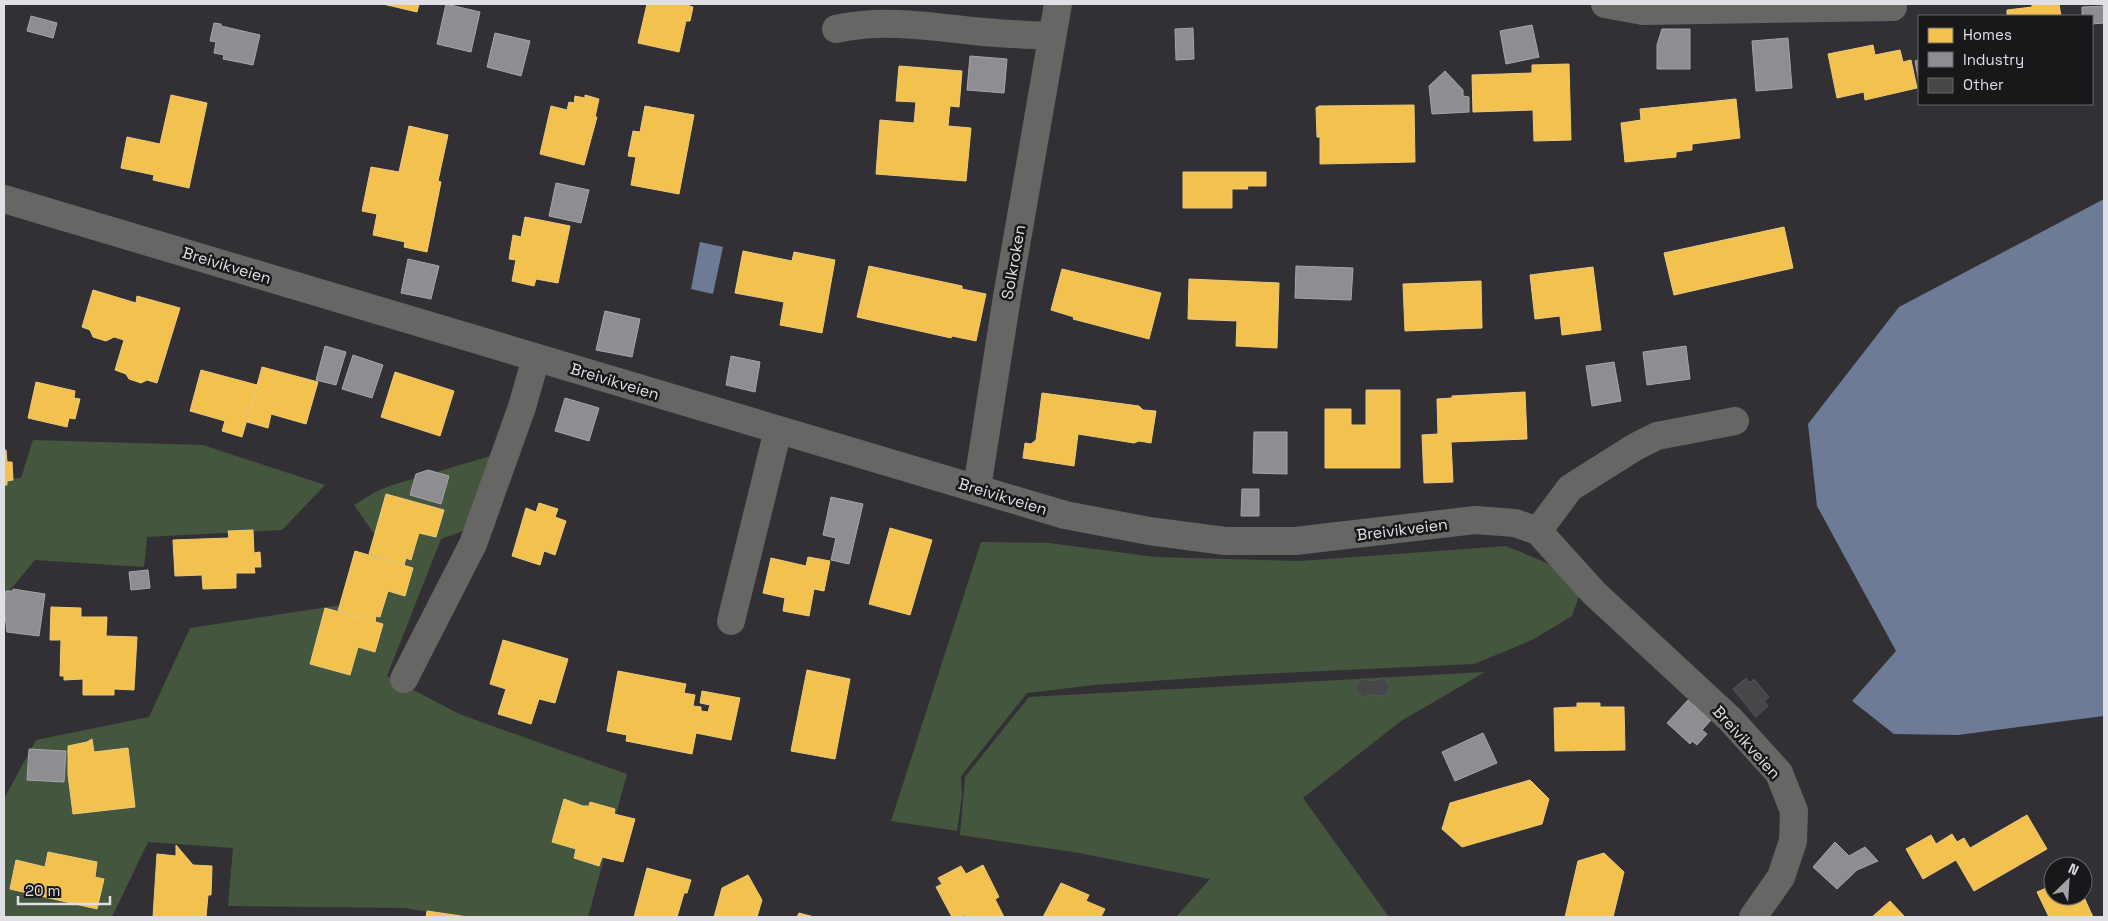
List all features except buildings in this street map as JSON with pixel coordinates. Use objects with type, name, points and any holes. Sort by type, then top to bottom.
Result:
[{"type":"street","name":"Solkroken","points":[[977,488],[1007,297],[1058,4]]},
{"type":"street","points":[[1605,4],[1643,11],[1893,7]]},
{"type":"street","points":[[836,29],[861,24],[897,22],[985,32],[1052,36]]},
{"type":"street","name":"Breivikveien","points":[[4,199],[1065,515],[1149,531],[1225,541],[1295,541],[1475,520],[1515,523],[1538,532],[1594,593],[1730,719],[1779,773],[1794,811],[1793,841],[1781,877],[1753,917]]},
{"type":"street","points":[[404,679],[473,544],[522,407],[536,358]]},
{"type":"street","points":[[1538,532],[1570,488],[1635,447],[1656,436],[1735,421]]},
{"type":"street","points":[[731,621],[778,430]]},
{"type":"green space","points":[[33,440],[203,445],[325,485],[282,530],[147,537],[144,567],[35,560],[4,597],[4,480],[21,478]]},
{"type":"green space","points":[[494,455],[468,529],[441,539],[387,676],[459,714],[627,774],[588,917],[460,917],[405,908],[228,906],[233,848],[148,842],[112,917],[4,917],[4,799],[36,740],[149,717],[190,628],[341,605],[377,538],[354,505],[389,486]]},
{"type":"green space","points":[[981,542],[1049,543],[1155,557],[1300,561],[1506,546],[1561,569],[1581,591],[1572,616],[1532,640],[1474,664],[1239,675],[1094,685],[1027,693],[961,776],[962,795],[957,831],[891,821]]},
{"type":"green space","points":[[1485,672],[1401,721],[1303,798],[1389,917],[1176,917],[1210,879],[1079,853],[960,835],[965,777],[1029,697]]},
{"type":"water","points":[[2104,199],[2104,716],[1958,735],[1894,734],[1852,701],[1896,651],[1817,506],[1808,424],[1899,307]]},
{"type":"water","points":[[700,242],[723,247],[713,294],[691,289]]}]
